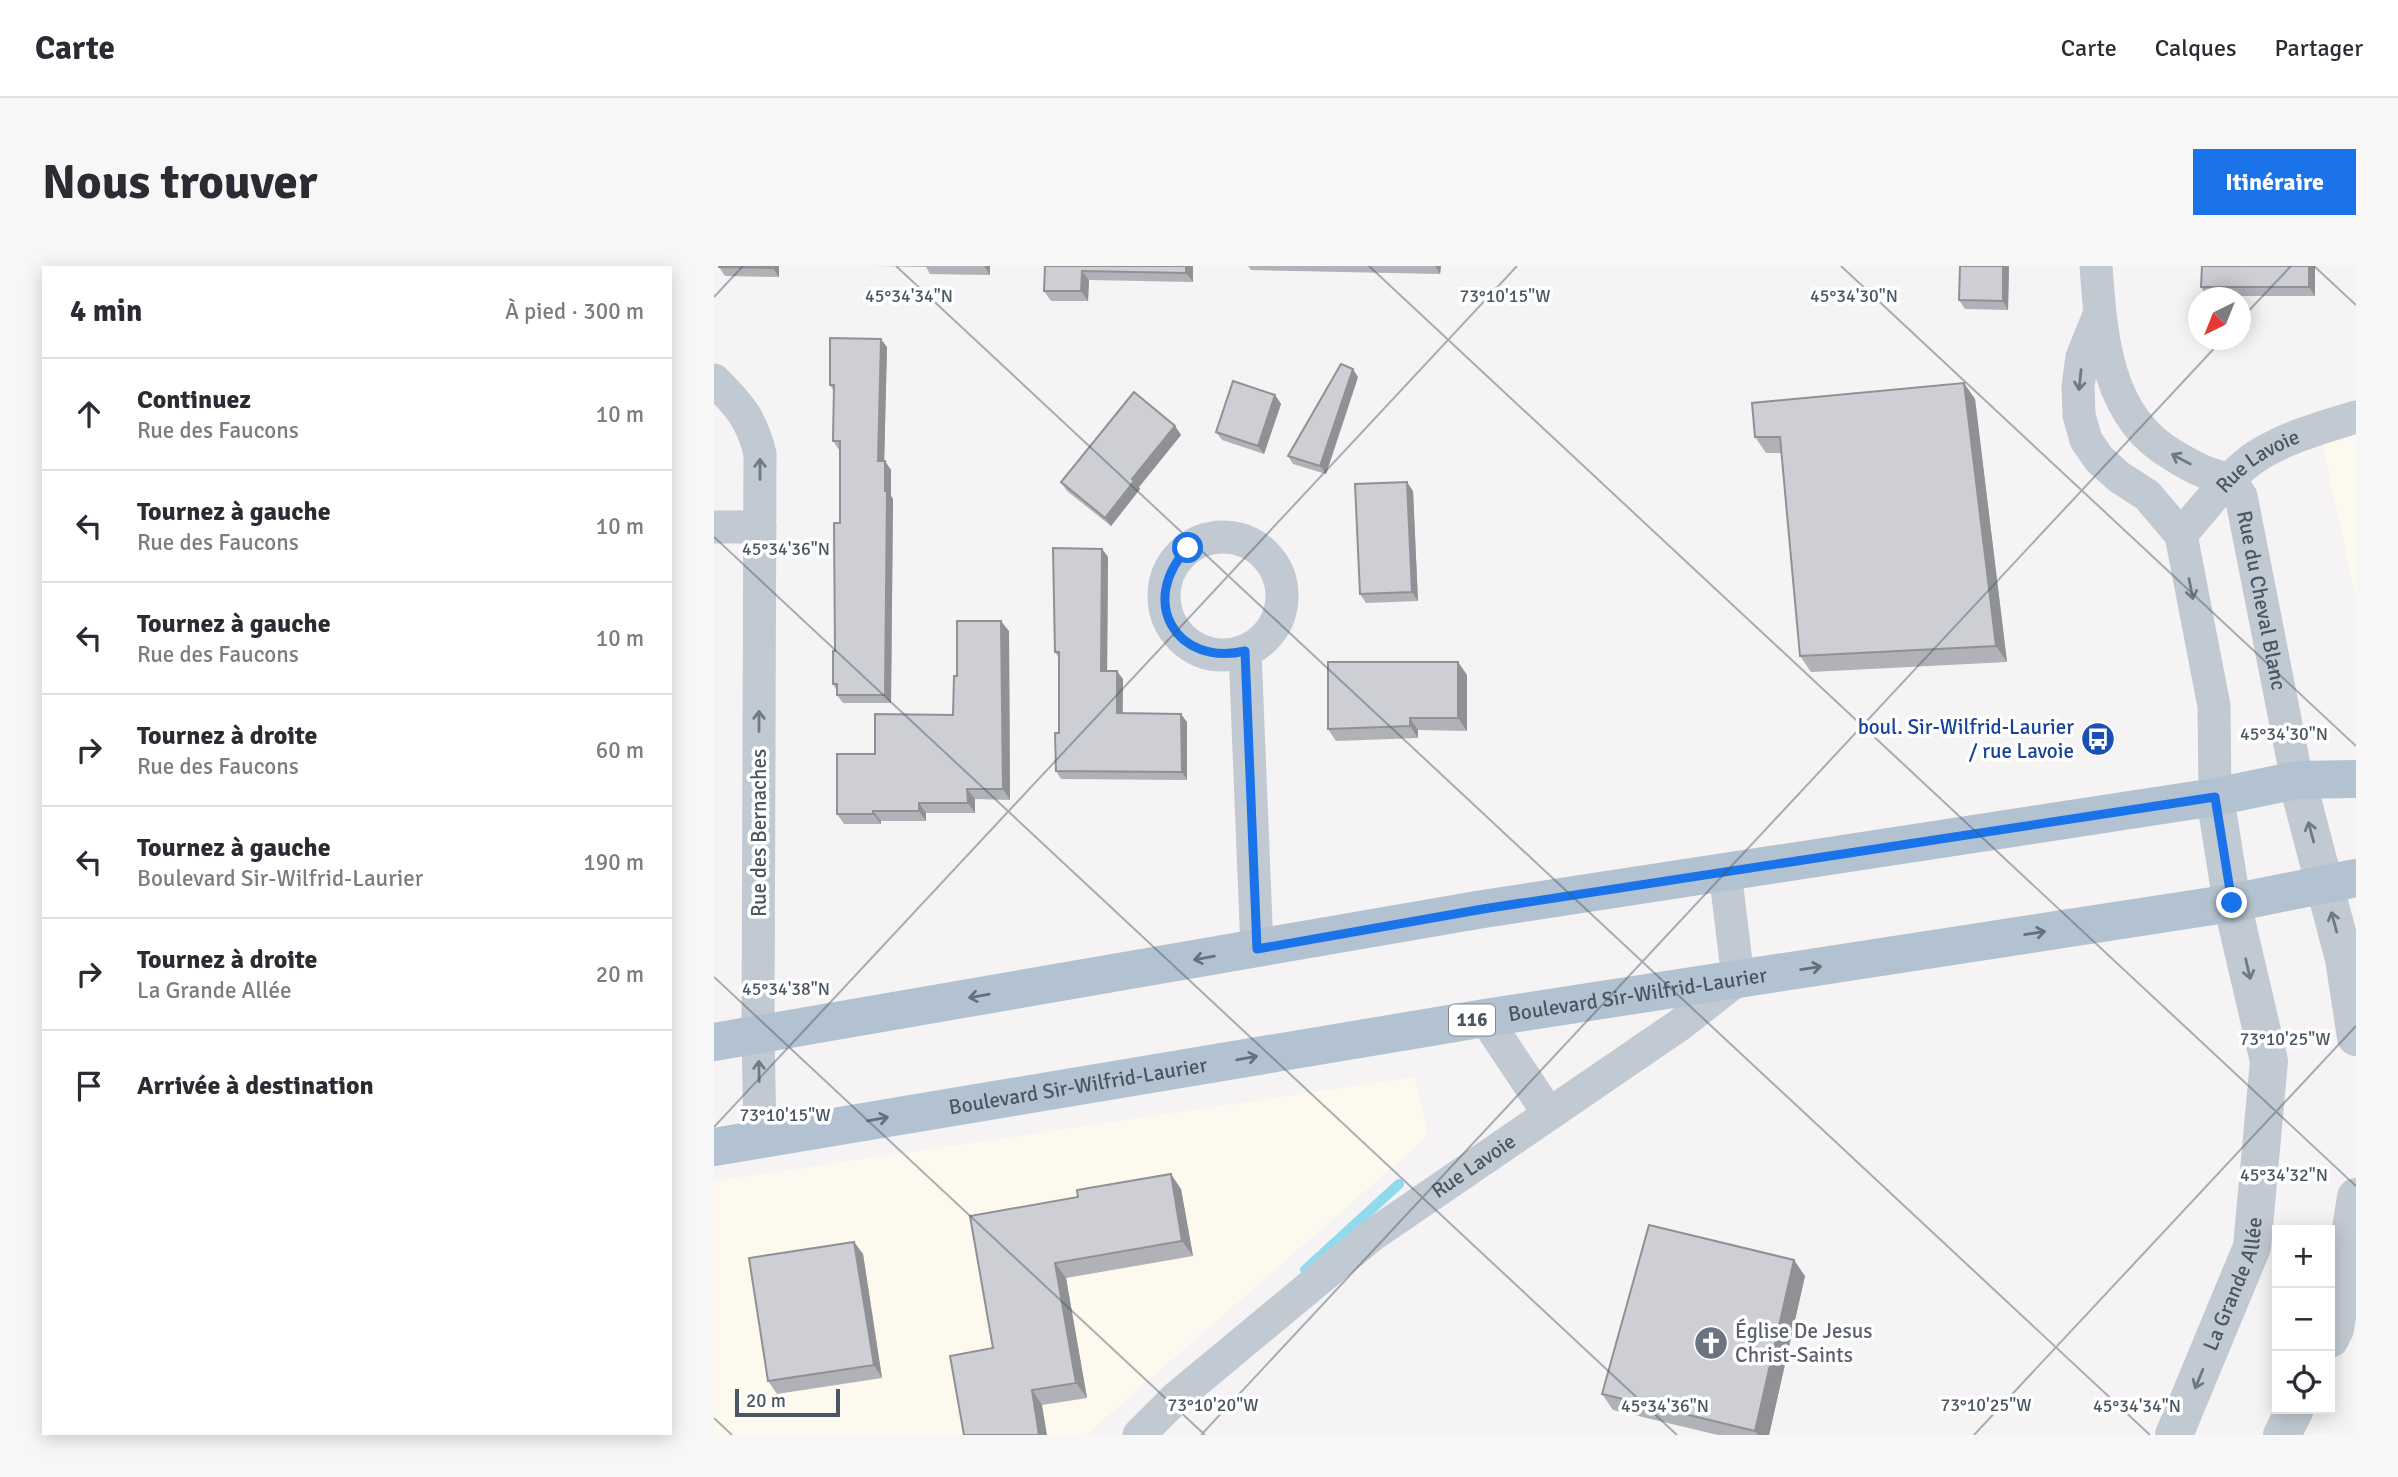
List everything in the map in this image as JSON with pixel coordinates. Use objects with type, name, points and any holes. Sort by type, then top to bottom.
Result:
[{"type":"main road","points":[[714,1042],[1483,909],[2215,797],[2297,780],[2356,779]]},
{"type":"main road","name":"Boulevard Sir-Wilfrid-Laurier","points":[[714,1147],[1485,1018],[2232,903],[2340,881]]},
{"type":"street","points":[[2096,266],[2099,315],[2109,370],[2124,405],[2144,433],[2171,454],[2205,472],[2228,480]]},
{"type":"street","points":[[2099,315],[2082,357],[2078,387],[2079,415],[2086,440],[2098,459],[2147,495],[2181,535],[2214,706],[2215,797]]},
{"type":"street","name":"Rue des Bernaches","points":[[714,380],[732,398],[754,429],[760,454],[760,1139]]},
{"type":"street","name":"Rue Lavoie","points":[[2181,535],[2228,480],[2252,460],[2279,444],[2356,417]]},
{"type":"street","name":"Rue du Cheval Blanc","points":[[2228,480],[2241,496],[2248,520],[2297,780]]},
{"type":"street","points":[[714,527],[760,527]]},
{"type":"street","points":[[1245,651],[1257,949]]},
{"type":"street","points":[[2297,780],[2340,881],[2344,959],[2356,1037]]},
{"type":"street","name":"La Grande Allée","points":[[2174,1435],[2252,1247],[2269,1061],[2232,903],[2215,797]]},
{"type":"street","points":[[1725,871],[1738,979]]},
{"type":"street","name":"Rue Lavoie","points":[[1139,1435],[1177,1397],[1371,1236],[1678,1026],[1738,979]]},
{"type":"street","points":[[1485,1018],[1549,1114]]},
{"type":"street","points":[[2335,1329],[2356,1197]]},
{"type":"street","points":[[2283,1435],[2293,1414]]},
{"type":"shaded area","points":[[2356,417],[2356,599],[2319,429]]},
{"type":"shaded area","points":[[1415,1077],[1428,1136],[1086,1435],[714,1435],[714,1181]]},
{"type":"building","points":[[773,266],[773,268],[719,267]]},
{"type":"building","points":[[1045,266],[1186,266],[1186,273],[1082,271],[1081,291],[1044,291]]},
{"type":"building","points":[[1960,266],[2003,266],[2003,301],[1959,300]]},
{"type":"building","points":[[2202,266],[2309,266],[2309,287],[2201,287]]},
{"type":"building","points":[[830,338],[881,339],[878,461],[885,461],[887,491],[885,695],[837,695],[837,684],[833,684],[834,523],[840,523],[840,441],[833,441],[834,385],[830,385]]},
{"type":"building","points":[[1341,364],[1353,369],[1320,466],[1288,456]]},
{"type":"building","points":[[1233,381],[1275,395],[1258,446],[1216,432]]},
{"type":"building","points":[[1964,383],[1996,646],[1800,656],[1780,437],[1755,437],[1752,403]]},
{"type":"building","points":[[1134,392],[1175,426],[1132,479],[1134,481],[1105,518],[1061,482]]},
{"type":"building","points":[[1407,482],[1412,592],[1360,594],[1355,484]]},
{"type":"building","points":[[1053,548],[1102,549],[1101,671],[1117,671],[1117,713],[1181,714],[1182,772],[1056,771],[1059,652],[1055,652]]},
{"type":"building","points":[[957,621],[1001,621],[1003,789],[967,789],[968,803],[919,803],[919,811],[837,814],[837,754],[875,754],[875,714],[953,715],[954,676],[957,676]]},
{"type":"building","points":[[1328,662],[1458,662],[1458,718],[1410,718],[1410,726],[1328,729]]},
{"type":"building","points":[[1171,1174],[1182,1241],[1055,1263],[1076,1383],[1032,1390],[1039,1435],[964,1435],[950,1356],[993,1348],[970,1216],[1078,1197],[1077,1190]]},
{"type":"building","name":"Église De Jesus Christ-Saints","points":[[1649,1225],[1794,1260],[1755,1431],[1602,1394]]},
{"type":"building","points":[[854,1242],[874,1365],[768,1381],[749,1258]]},
{"type":"waterway","points":[[1305,1270],[1399,1184]]},
{"type":"place","name":"boul. Sir-Wilfrid-Laurier / rue Lavoie","points":[[2098,739]]},
{"type":"place","name":"Église De Jesus Christ-Saints","points":[[1711,1343]]},
{"type":"route","points":[[1188,548],[1174,562],[1166,580],[1164,598],[1168,617],[1177,633],[1191,646],[1209,653],[1228,655],[1245,651],[1257,949],[1483,909],[2215,797],[2232,903]]}]
